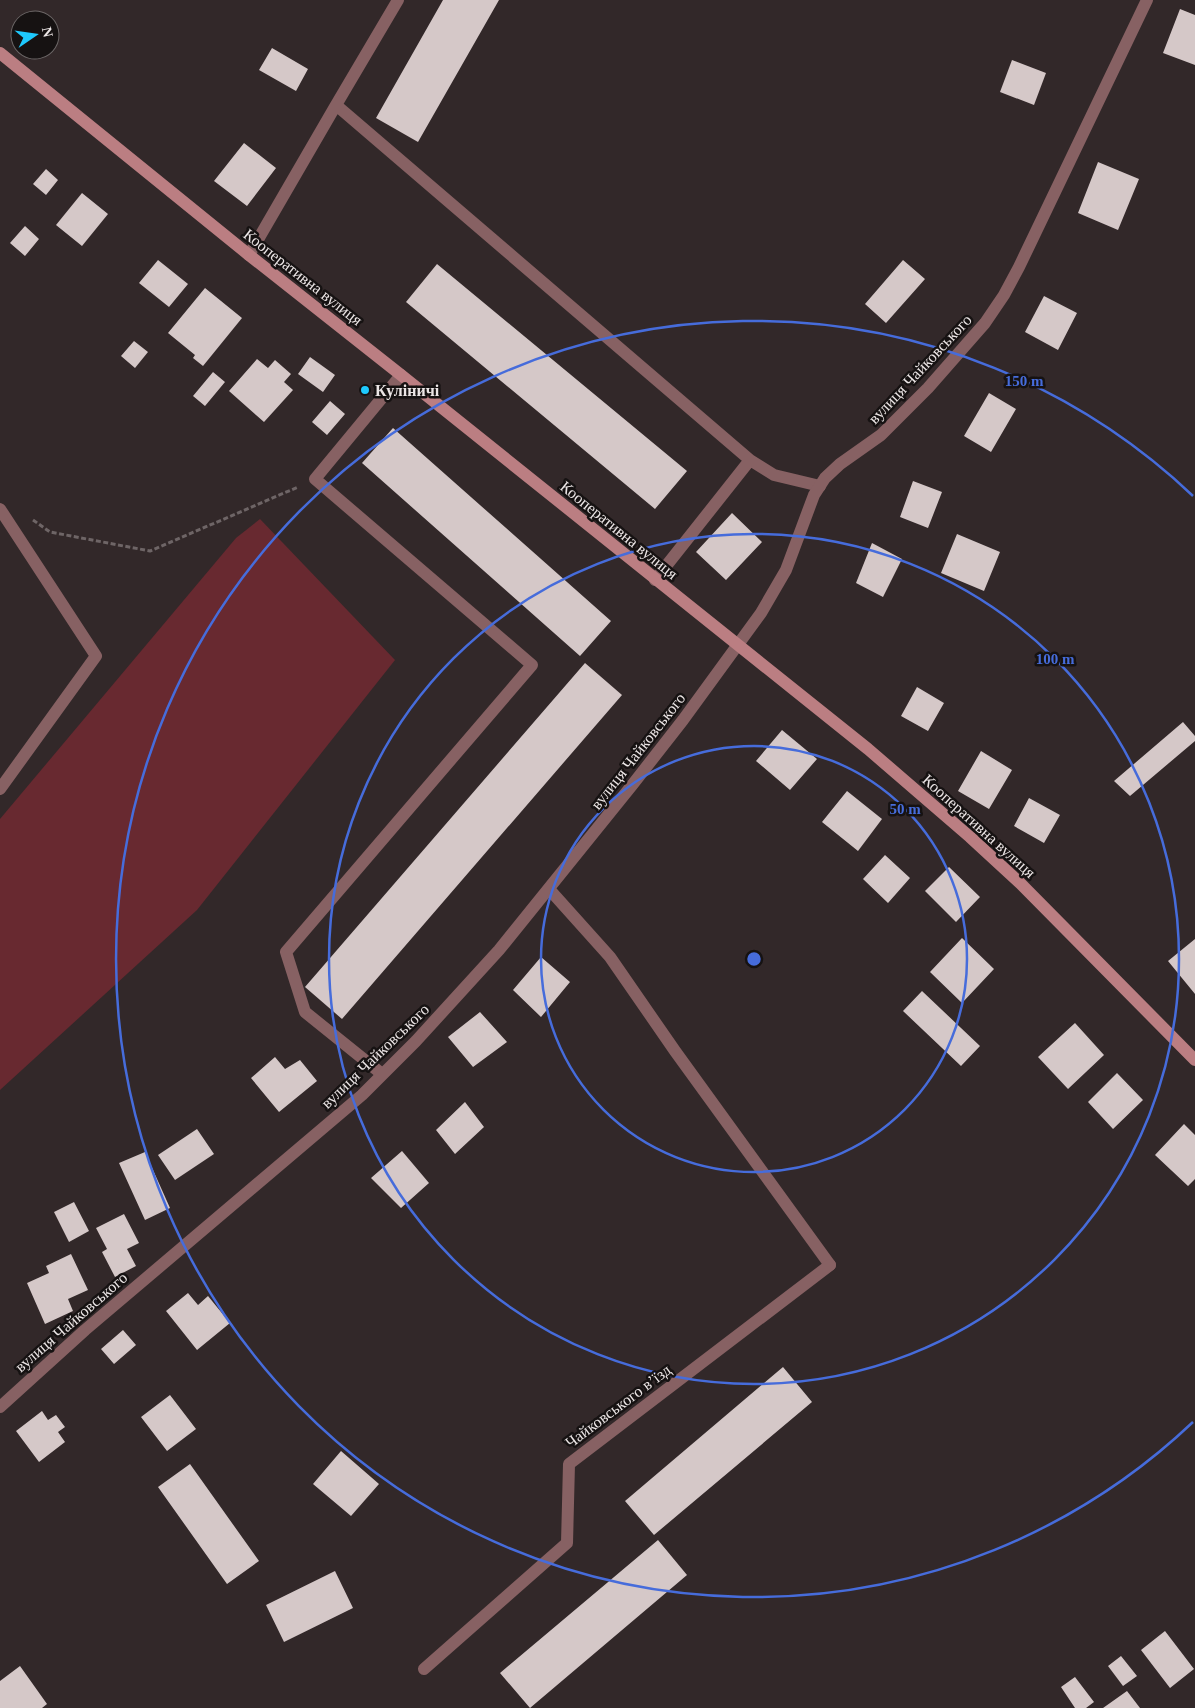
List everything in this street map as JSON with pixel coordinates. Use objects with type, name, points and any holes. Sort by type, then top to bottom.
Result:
[{"type":"street","points":[[249,255],[398,0]]},
{"type":"street","name":"вулиця Чайковського","points":[[0,1407],[181,1247],[362,1095],[486,964],[549,889],[683,720],[761,613],[786,570],[814,495],[826,478],[840,464],[881,435],[905,413],[964,349],[995,309],[1019,267],[1146,0]]},
{"type":"street","name":"Кооперативна вулиця","points":[[0,53],[249,255],[855,738],[970,837],[1075,938],[1195,1060]]},
{"type":"street","points":[[336,105],[750,460],[774,475],[820,486]]},
{"type":"street","points":[[382,1074],[305,1012],[286,952],[532,665],[315,479],[401,375]]},
{"type":"street","points":[[655,580],[750,460]]},
{"type":"street","points":[[0,510],[96,656],[0,789]]},
{"type":"street","name":"Чайковського в’їзд","points":[[424,1669],[567,1543],[569,1464],[830,1265],[675,1051],[610,957],[549,889]]},
{"type":"path","points":[[29,517],[50,532],[150,551],[315,479]]},
{"type":"shaded area","points":[[260,519],[395,660],[197,910],[0,1090],[0,819],[236,538]]},
{"type":"building","points":[[443,0],[499,0],[418,142],[376,118]]},
{"type":"building","points":[[1180,9],[1195,15],[1195,65],[1163,53]]},
{"type":"building","points":[[272,48],[308,69],[296,91],[259,70]]},
{"type":"building","points":[[1012,60],[1046,73],[1034,105],[1000,92]]},
{"type":"building","points":[[244,143],[276,168],[247,206],[214,181]]},
{"type":"building","points":[[1098,162],[1139,179],[1118,230],[1078,213]]},
{"type":"building","points":[[46,169],[58,180],[46,195],[33,184]]},
{"type":"building","points":[[82,193],[108,214],[82,246],[56,225]]},
{"type":"building","points":[[25,226],[39,239],[25,256],[10,243]]},
{"type":"building","points":[[158,260],[188,284],[169,307],[139,283]]},
{"type":"building","points":[[903,260],[925,279],[886,323],[865,304]]},
{"type":"building","points":[[437,264],[687,471],[655,509],[406,302]]},
{"type":"building","points":[[205,288],[242,318],[203,366],[193,358],[195,355],[168,333]]},
{"type":"building","points":[[1044,296],[1077,313],[1058,350],[1025,332]]},
{"type":"building","points":[[134,341],[148,352],[135,368],[121,356]]},
{"type":"building","points":[[310,357],[335,375],[323,392],[298,374]]},
{"type":"building","points":[[257,359],[268,368],[275,360],[291,374],[284,382],[293,390],[264,422],[229,391]]},
{"type":"building","points":[[213,372],[225,382],[205,406],[193,396]]},
{"type":"building","points":[[989,393],[1016,409],[991,452],[964,436]]},
{"type":"building","points":[[330,401],[345,414],[327,435],[312,422]]},
{"type":"building","points":[[393,428],[611,621],[580,656],[362,463]]},
{"type":"building","points":[[913,481],[942,492],[928,528],[900,517]]},
{"type":"building","points":[[732,513],[762,542],[726,580],[696,552]]},
{"type":"building","points":[[957,534],[1000,552],[984,591],[941,573]]},
{"type":"building","points":[[872,543],[902,559],[883,597],[856,583]]},
{"type":"building","points":[[585,663],[622,695],[342,1019],[305,987]]},
{"type":"building","points":[[917,687],[944,703],[928,731],[901,716]]},
{"type":"building","points":[[1183,722],[1195,736],[1195,741],[1130,796],[1114,781]]},
{"type":"building","points":[[782,730],[817,759],[790,790],[756,761]]},
{"type":"building","points":[[981,751],[1012,770],[989,809],[958,791]]},
{"type":"building","points":[[847,791],[882,819],[858,851],[822,822]]},
{"type":"building","points":[[1029,798],[1060,815],[1044,843],[1014,826]]},
{"type":"building","points":[[885,855],[910,878],[888,903],[863,879]]},
{"type":"building","points":[[949,867],[980,897],[956,922],[925,891]]},
{"type":"building","points":[[962,938],[994,969],[962,1003],[930,972]]},
{"type":"building","points":[[1195,939],[1195,994],[1168,961]]},
{"type":"building","points":[[541,957],[570,982],[541,1017],[513,990]]},
{"type":"building","points":[[922,991],[980,1046],[961,1066],[903,1011]]},
{"type":"building","points":[[480,1012],[507,1042],[473,1067],[448,1037]]},
{"type":"building","points":[[1075,1023],[1104,1055],[1068,1089],[1038,1057]]},
{"type":"building","points":[[275,1057],[285,1069],[300,1060],[317,1081],[279,1112],[251,1078]]},
{"type":"building","points":[[1117,1073],[1143,1100],[1113,1129],[1088,1102]]},
{"type":"building","points":[[465,1102],[484,1127],[455,1154],[436,1130]]},
{"type":"building","points":[[1184,1124],[1195,1135],[1195,1179],[1188,1186],[1155,1155]]},
{"type":"building","points":[[197,1129],[214,1154],[175,1180],[158,1155]]},
{"type":"building","points":[[402,1151],[429,1183],[401,1208],[371,1178]]},
{"type":"building","points":[[145,1152],[170,1208],[145,1220],[119,1163]]},
{"type":"building","points":[[74,1202],[89,1231],[69,1242],[54,1212]]},
{"type":"building","points":[[124,1214],[139,1243],[127,1249],[136,1266],[115,1277],[102,1252],[107,1249],[96,1228]]},
{"type":"building","points":[[71,1254],[88,1290],[68,1299],[73,1311],[45,1324],[27,1283],[49,1273],[46,1266]]},
{"type":"building","points":[[188,1293],[198,1305],[208,1296],[230,1323],[197,1350],[166,1311]]},
{"type":"building","points":[[123,1330],[136,1345],[114,1364],[101,1349]]},
{"type":"building","points":[[783,1367],[812,1402],[654,1535],[625,1501]]},
{"type":"building","points":[[170,1395],[196,1429],[167,1451],[141,1417]]},
{"type":"building","points":[[42,1411],[48,1420],[56,1415],[65,1427],[58,1432],[65,1442],[39,1462],[16,1431]]},
{"type":"building","points":[[341,1451],[379,1484],[351,1516],[313,1484]]},
{"type":"building","points":[[190,1464],[259,1561],[227,1584],[158,1487]]},
{"type":"building","points":[[658,1540],[687,1575],[530,1708],[500,1673]]},
{"type":"building","points":[[335,1571],[353,1608],[284,1642],[266,1605]]},
{"type":"building","points":[[1165,1631],[1194,1669],[1170,1688],[1141,1650]]},
{"type":"building","points":[[1121,1656],[1137,1676],[1123,1686],[1108,1666]]},
{"type":"building","points":[[20,1666],[47,1704],[42,1708],[0,1708],[0,1681]]},
{"type":"building","points":[[1075,1677],[1094,1702],[1086,1708],[1075,1708],[1061,1687]]},
{"type":"building","points":[[1127,1691],[1140,1708],[1103,1708]]},
{"type":"place","name":"Куліничі","points":[[365,390]]}]
